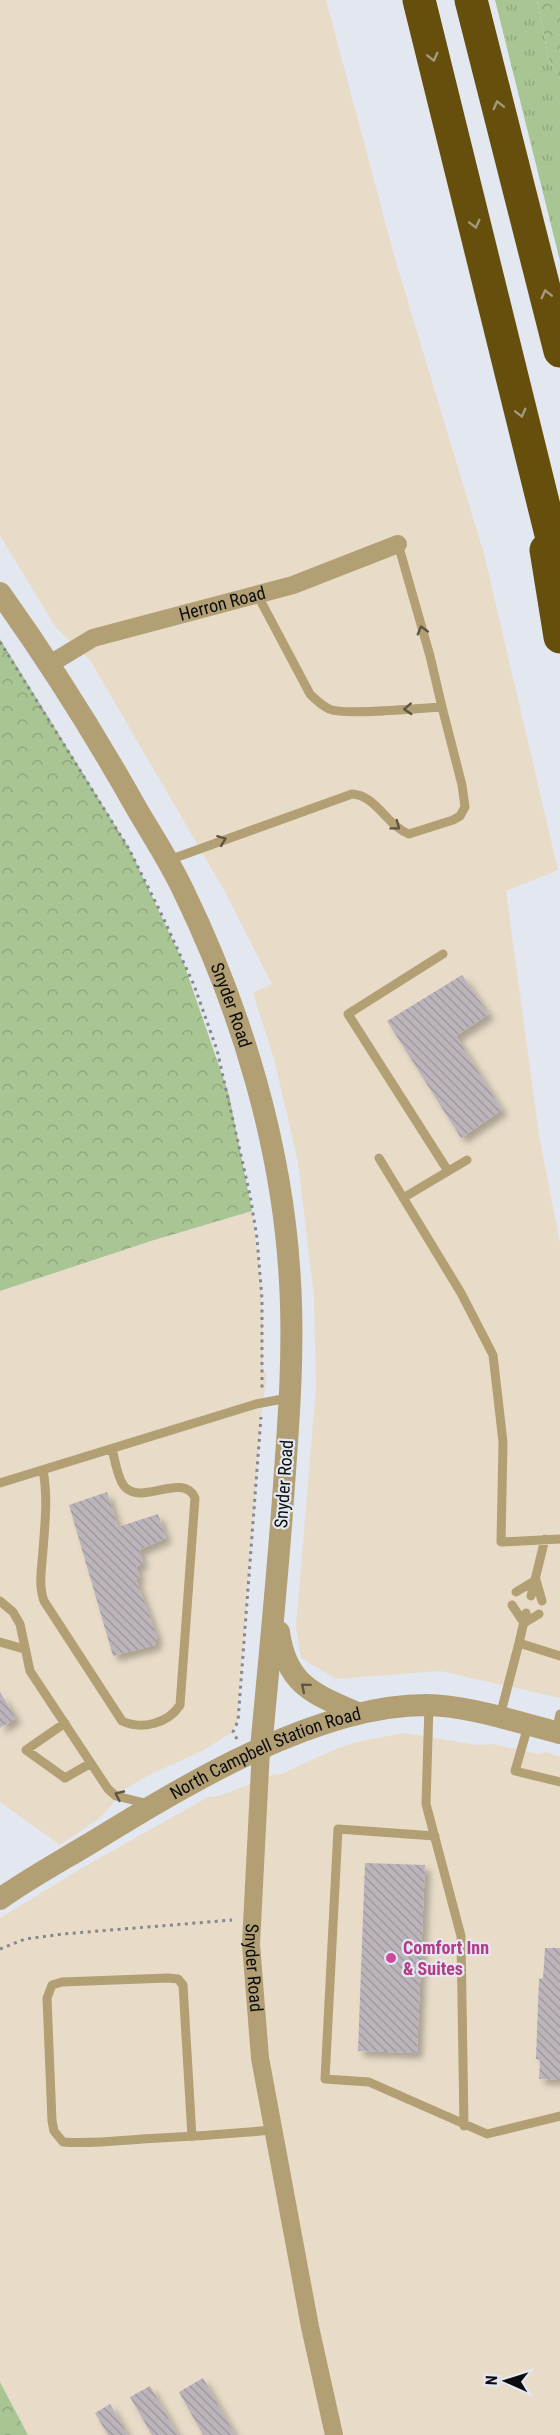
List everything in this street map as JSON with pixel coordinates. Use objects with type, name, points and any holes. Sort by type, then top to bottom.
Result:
[{"type":"highway","points":[[419,0],[560,571]]},
{"type":"highway","points":[[471,0],[560,351]]},
{"type":"highway","points":[[533,465],[560,637]]},
{"type":"street","name":"Herron Road","points":[[50,664],[93,638],[293,585],[398,544]]},
{"type":"street","name":"Snyder Road","points":[[0,593],[50,664],[183,889],[236,1018],[260,1100],[280,1186],[290,1279],[291,1398],[261,1749],[251,1944],[260,2058],[272,2130],[310,2327],[334,2435]]},
{"type":"street","points":[[275,1605],[282,1649],[290,1670],[297,1680],[312,1693],[357,1713]]},
{"type":"street","name":"North Campbell Station Road","points":[[0,1899],[154,1805],[261,1749],[357,1713],[394,1707],[429,1705],[528,1725],[559,1726]]},
{"type":"lane","points":[[167,861],[352,794],[366,797],[395,828],[410,834],[460,816],[465,807],[465,797],[430,656],[398,544]]},
{"type":"lane","points":[[257,594],[310,694],[321,704],[331,710],[442,708]]},
{"type":"lane","points":[[443,954],[348,1014],[448,1171]]},
{"type":"lane","points":[[379,1158],[461,1293],[493,1355],[503,1442],[501,1542],[560,1539]]},
{"type":"lane","points":[[403,1198],[467,1160]]},
{"type":"lane","points":[[0,1483],[262,1403],[291,1398]]},
{"type":"lane","points":[[43,1470],[46,1491],[41,1593],[44,1601],[122,1721],[133,1726],[147,1726],[175,1713],[180,1705],[195,1498],[189,1490],[179,1488],[140,1493],[125,1487],[120,1479],[112,1449]]},
{"type":"lane","points":[[531,1596],[545,1539]]},
{"type":"lane","points":[[516,1592],[536,1580]]},
{"type":"lane","points":[[536,1580],[542,1601]]},
{"type":"lane","points":[[0,1601],[13,1612],[20,1624],[30,1671],[108,1789],[116,1796],[154,1805]]},
{"type":"lane","points":[[512,1605],[525,1618]]},
{"type":"lane","points":[[525,1618],[538,1614]]},
{"type":"lane","points":[[500,1718],[525,1618]]},
{"type":"lane","points":[[0,1642],[24,1649]]},
{"type":"lane","points":[[519,1643],[560,1656]]},
{"type":"lane","points":[[429,1705],[426,1804],[460,1936],[464,2126]]},
{"type":"lane","points":[[65,1723],[26,1750],[65,1778],[93,1766]]},
{"type":"lane","points":[[528,1725],[515,1771],[560,1782]]},
{"type":"lane","points":[[435,1836],[338,1829],[325,2079],[369,2082],[464,2126],[487,2134],[560,2116]]},
{"type":"lane","points":[[192,2136],[183,1985],[178,1979],[62,1982],[52,1985],[46,1998],[52,2121],[63,2142],[192,2136],[272,2130]]},
{"type":"path","points":[[0,642],[129,849],[160,910],[194,985],[217,1050],[248,1185],[257,1238],[262,1299],[262,1403],[238,1721],[233,1732],[237,1739]]},
{"type":"path","points":[[0,1949],[26,1939],[63,1934],[232,1920]]},
{"type":"shaded area","points":[[0,0],[326,0],[395,259],[484,554],[558,870],[506,891],[539,1135],[560,1243],[560,1698],[440,1671],[336,1679],[301,1658],[296,1627],[316,1388],[314,1297],[298,1162],[274,1059],[253,993],[272,984],[224,890],[90,660],[57,629],[0,536]]},
{"type":"shaded area","points":[[252,1211],[260,1273],[263,1371],[267,1373],[261,1418],[237,1724],[231,1733],[202,1751],[151,1774],[125,1789],[100,1818],[60,1845],[0,1802],[0,1291],[151,1241]]},
{"type":"shaded area","points":[[404,1733],[477,1745],[494,1744],[538,1754],[547,1752],[560,1757],[560,2435],[28,2435],[0,2382],[0,1918],[82,1868],[208,1797],[219,1796],[275,1774],[281,1774],[338,1748]]},
{"type":"green space","points":[[495,0],[537,0],[549,60],[560,79],[560,261]]},
{"type":"green space","points":[[537,0],[560,0],[560,79],[549,60]]},
{"type":"green space","points":[[0,639],[129,848],[184,964],[229,1095],[252,1211],[151,1241],[0,1291]]},
{"type":"green space","points":[[0,2382],[28,2435],[0,2435]]},
{"type":"building","points":[[462,975],[489,1014],[456,1036],[502,1110],[461,1138],[387,1021]]},
{"type":"building","points":[[107,1492],[118,1527],[158,1514],[166,1538],[139,1550],[143,1563],[136,1567],[140,1577],[136,1579],[157,1637],[155,1645],[113,1656],[69,1505]]},
{"type":"building","points":[[0,1692],[16,1718],[0,1728]]},
{"type":"building","name":"Comfort Inn & Suites","points":[[365,1863],[425,1865],[417,2053],[358,2051]]},
{"type":"building","points":[[545,1948],[560,1948],[560,2080],[539,2079],[540,2060],[536,2059],[539,1979],[543,1978]]},
{"type":"building","points":[[203,2378],[235,2435],[203,2435],[179,2392]]},
{"type":"building","points":[[150,2386],[178,2435],[152,2435],[130,2397]]},
{"type":"building","points":[[110,2404],[128,2435],[108,2435],[95,2413]]},
{"type":"place","name":"Comfort Inn & Suites","points":[[391,1958]]}]
